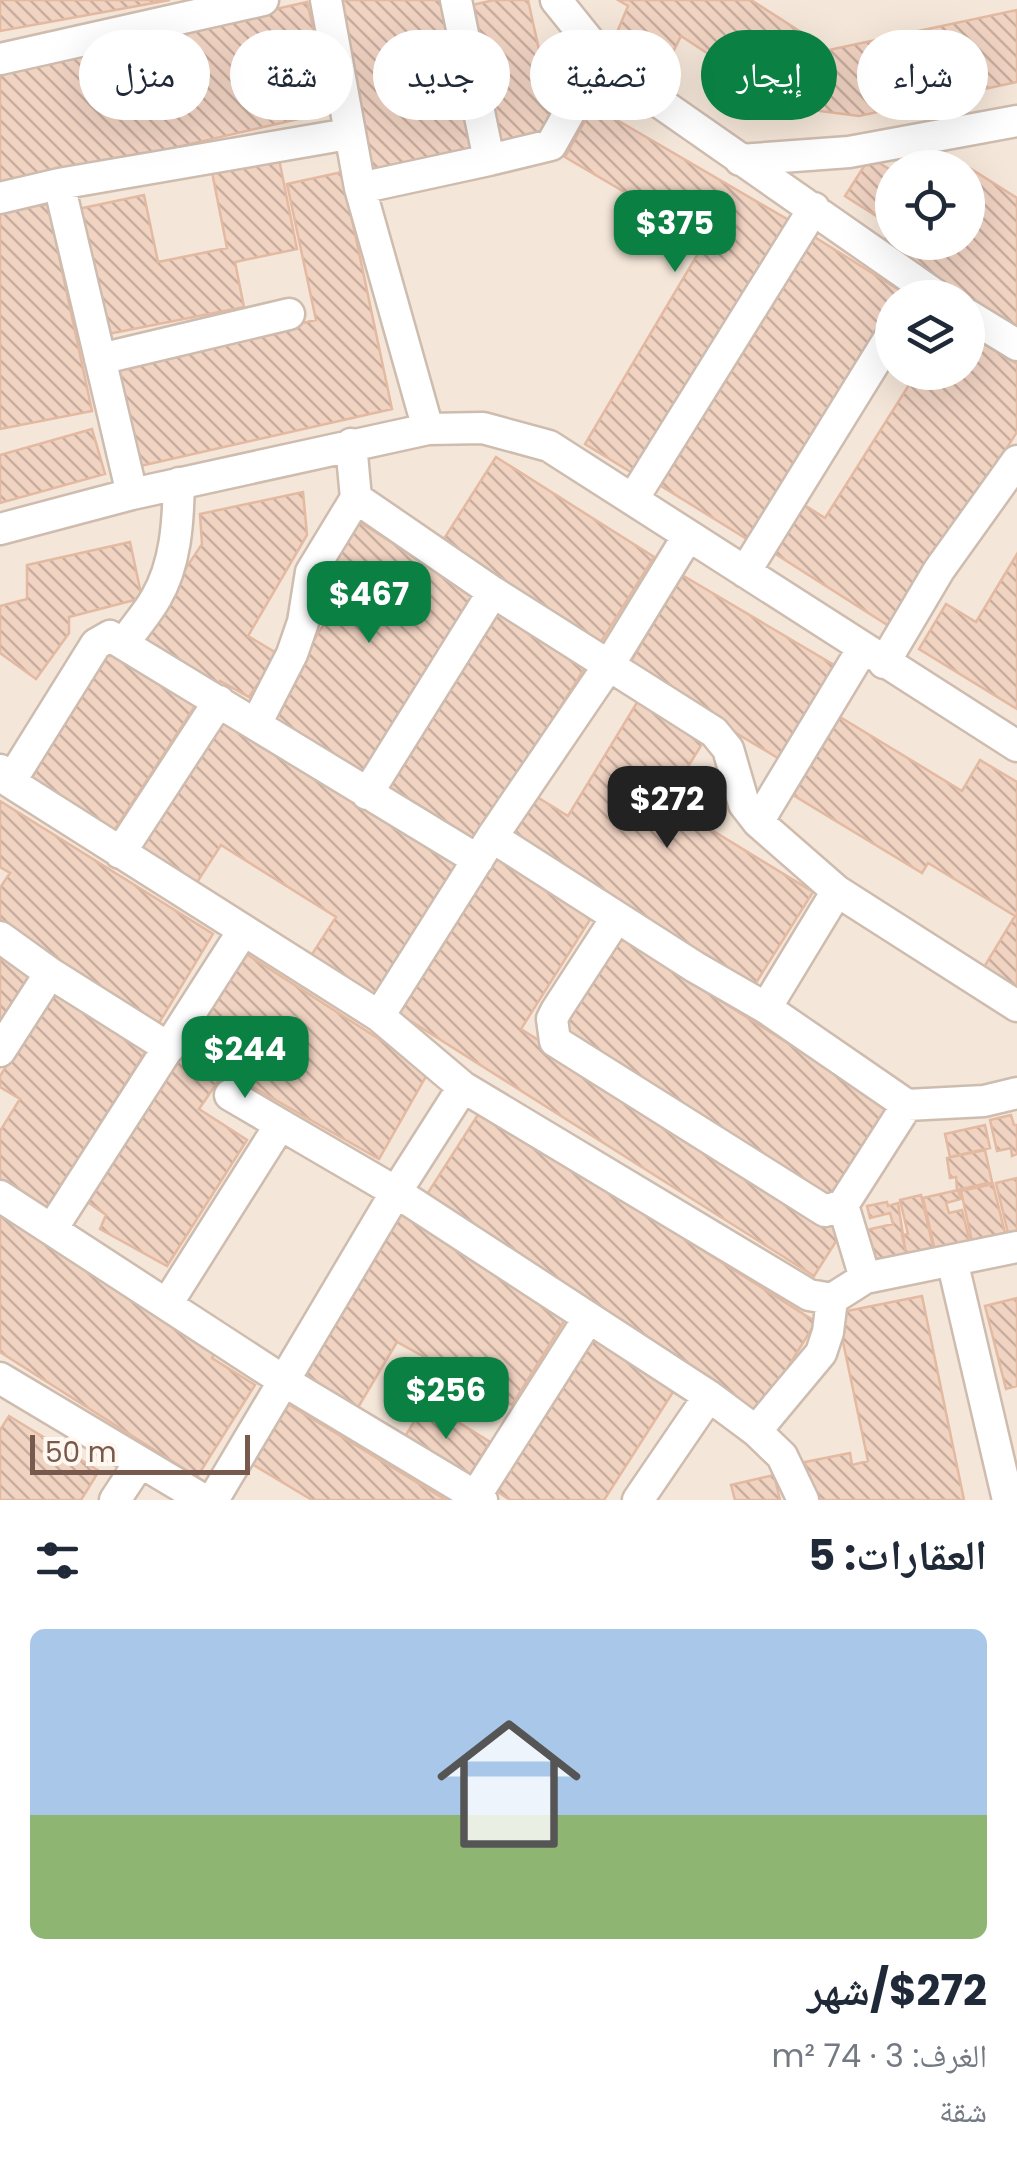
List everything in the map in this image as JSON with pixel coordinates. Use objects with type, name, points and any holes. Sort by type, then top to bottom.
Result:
[{"type":"street","points":[[0,59],[263,0]]},
{"type":"street","points":[[326,0],[360,188],[428,429]]},
{"type":"street","points":[[456,0],[488,160]]},
{"type":"street","points":[[556,0],[580,30]]},
{"type":"street","points":[[681,116],[814,208],[907,280]]},
{"type":"street","points":[[360,188],[551,145],[565,120]]},
{"type":"street","points":[[740,160],[849,152],[1017,121]]},
{"type":"street","points":[[0,198],[58,184],[348,134]]},
{"type":"street","points":[[58,184],[132,494]]},
{"type":"street","points":[[632,499],[814,208]]},
{"type":"street","points":[[100,358],[289,314]]},
{"type":"street","points":[[985,325],[1017,345]]},
{"type":"street","points":[[745,572],[875,362]]},
{"type":"street","points":[[0,530],[132,494],[352,444],[428,429],[484,428],[549,446],[1017,746]]},
{"type":"street","points":[[256,724],[292,654],[303,622],[310,572],[356,498],[352,444]]},
{"type":"street","points":[[758,822],[873,656],[1012,481]]},
{"type":"street","points":[[124,643],[158,596],[171,560],[178,528],[180,483]]},
{"type":"street","points":[[356,498],[494,592],[714,732],[728,749],[744,804],[758,822],[837,891],[1017,1006]]},
{"type":"street","points":[[379,1016],[485,848],[609,665],[688,536]]},
{"type":"street","points":[[367,794],[494,592]]},
{"type":"street","points":[[1017,1093],[984,1101],[906,1104],[766,1008],[616,917],[485,848],[367,794],[110,636],[96,644],[5,776],[379,1016],[463,1086],[809,1295],[832,1298],[864,1278],[1017,1247]]},
{"type":"street","points":[[120,853],[218,701]]},
{"type":"street","points":[[766,1008],[837,891]]},
{"type":"street","points":[[616,917],[556,1011],[552,1020],[556,1041],[825,1212],[843,1205],[906,1104]]},
{"type":"street","points":[[52,1229],[242,931]]},
{"type":"street","points":[[0,937],[50,974],[168,1048]]},
{"type":"street","points":[[0,1051],[50,974]]},
{"type":"street","points":[[214,1500],[463,1086]]},
{"type":"street","points":[[230,1095],[396,1192],[709,1396],[782,1456],[803,1500]]},
{"type":"street","points":[[167,1304],[280,1125]]},
{"type":"street","points":[[0,1196],[284,1381],[476,1499],[588,1319]]},
{"type":"street","points":[[843,1205],[864,1278]]},
{"type":"street","points":[[952,1260],[1008,1500]]},
{"type":"street","points":[[756,1431],[821,1353],[832,1298]]},
{"type":"street","points":[[0,1378],[204,1500]]},
{"type":"street","points":[[638,1500],[709,1396]]},
{"type":"street","points":[[115,1500],[140,1462]]},
{"type":"shaded area","points":[[0,0],[1017,0],[1017,1500],[0,1500]]},
{"type":"building","points":[[0,0],[170,0],[0,31]]},
{"type":"building","points":[[334,0],[441,0],[447,30],[373,30],[373,120],[466,120],[473,152],[370,174],[353,92],[353,30],[340,30]]},
{"type":"building","points":[[494,0],[528,0],[535,30],[530,30],[530,120],[555,120],[557,131],[499,143],[494,120],[510,120],[510,30],[473,30],[468,6]]},
{"type":"building","points":[[618,0],[751,0],[798,30],[701,30],[701,49],[681,36],[681,30],[618,30],[628,6]]},
{"type":"building","points":[[307,2],[314,30],[230,30],[230,120],[294,120],[0,188],[0,72],[79,54],[79,120],[210,120],[210,30],[184,30]]},
{"type":"building","points":[[1017,10],[1017,82],[988,88],[988,30],[923,30]]},
{"type":"building","points":[[857,44],[857,116],[837,113],[837,48]]},
{"type":"building","points":[[585,120],[617,120],[792,222],[634,474],[585,444],[706,240],[565,157]]},
{"type":"building","points":[[278,154],[297,249],[235,262],[244,307],[103,335],[78,209],[144,195],[158,262],[227,248],[211,167]]},
{"type":"building","points":[[870,157],[875,160],[875,215],[845,196]]},
{"type":"building","points":[[342,172],[392,409],[136,467],[113,364],[316,320],[287,184]]},
{"type":"building","points":[[985,178],[1017,198],[1017,334],[985,314],[985,280],[931,280],[899,260],[985,260]]},
{"type":"building","points":[[46,195],[92,411],[0,429],[0,205]]},
{"type":"building","points":[[813,236],[883,280],[875,280],[875,339],[750,541],[658,484]]},
{"type":"building","points":[[985,344],[1017,364],[1017,432],[892,628],[771,551],[801,503],[825,518],[906,390],[985,390]]},
{"type":"building","points":[[92,429],[105,474],[0,503],[0,455]]},
{"type":"building","points":[[496,457],[654,557],[599,645],[440,545]]},
{"type":"building","points":[[303,492],[307,535],[248,636],[278,654],[249,697],[220,681],[216,688],[138,641],[202,544],[200,514]]},
{"type":"building","points":[[353,518],[474,594],[363,773],[268,714],[347,587],[320,571]]},
{"type":"building","points":[[130,542],[142,598],[69,617],[69,633],[36,679],[0,653],[0,606],[27,599],[27,565]]},
{"type":"building","points":[[1017,554],[1017,709],[919,649],[946,604],[976,622]]},
{"type":"building","points":[[682,575],[839,668],[783,761],[627,668]]},
{"type":"building","points":[[494,608],[586,666],[477,841],[385,784]]},
{"type":"building","points":[[106,648],[195,706],[110,837],[22,780]]},
{"type":"building","points":[[641,696],[707,736],[666,802],[813,892],[754,986],[512,837],[537,797],[568,816]]},
{"type":"building","points":[[220,714],[461,866],[374,1004],[307,962],[336,917],[221,845],[192,890],[133,852]]},
{"type":"building","points":[[840,717],[962,791],[980,760],[1017,782],[1017,987],[984,967],[1015,916],[928,863],[922,873],[793,795]]},
{"type":"building","points":[[0,801],[213,934],[159,1023],[0,928],[0,888],[10,873],[0,867]]},
{"type":"building","points":[[499,854],[593,915],[521,1029],[842,1232],[814,1276],[398,1013]]},
{"type":"building","points":[[615,934],[889,1107],[831,1198],[558,1025]]},
{"type":"building","points":[[240,950],[429,1071],[379,1159],[225,1071],[199,1109],[247,1140],[167,1266],[100,1229],[106,1215],[82,1198]]},
{"type":"building","points":[[0,951],[34,972],[0,1026]]},
{"type":"building","points":[[57,984],[151,1043],[45,1213],[0,1185],[0,1131],[20,1099],[0,1087],[0,1076]]},
{"type":"building","points":[[481,1110],[816,1322],[758,1415],[422,1202]]},
{"type":"building","points":[[1011,1115],[1017,1125],[1017,1154],[1012,1156],[1011,1148],[997,1151],[990,1120]]},
{"type":"building","points":[[985,1125],[990,1148],[950,1157],[945,1134]]},
{"type":"building","points":[[985,1150],[992,1182],[957,1190],[956,1177],[950,1178],[947,1158]]},
{"type":"building","points":[[1017,1178],[1017,1231],[1008,1233],[996,1183]]},
{"type":"building","points":[[993,1184],[1005,1233],[972,1241],[961,1191]]},
{"type":"building","points":[[958,1190],[961,1199],[946,1203],[949,1213],[962,1210],[971,1247],[936,1255],[923,1198]]},
{"type":"building","points":[[921,1195],[934,1251],[907,1257],[902,1235],[908,1234],[900,1200]]},
{"type":"building","points":[[887,1202],[888,1206],[898,1203],[907,1260],[864,1269],[862,1231],[893,1224],[890,1213],[870,1218],[867,1206]]},
{"type":"building","points":[[0,1207],[220,1346],[212,1358],[255,1385],[197,1477],[0,1352]]},
{"type":"building","points":[[401,1211],[568,1315],[512,1405],[397,1342],[357,1409],[299,1375]]},
{"type":"building","points":[[922,1296],[964,1500],[813,1500],[805,1462],[850,1453],[852,1465],[868,1461],[837,1313]]},
{"type":"building","points":[[1017,1298],[1017,1386],[1006,1389],[985,1306]]},
{"type":"building","points":[[590,1330],[677,1386],[604,1500],[510,1500],[489,1486]]},
{"type":"building","points":[[283,1401],[446,1500],[312,1500],[247,1461]]},
{"type":"building","points":[[426,1402],[490,1442],[465,1483],[401,1443]]},
{"type":"building","points":[[9,1416],[99,1471],[81,1500],[0,1500],[0,1430]]},
{"type":"building","points":[[774,1475],[780,1500],[735,1500],[731,1485]]}]
